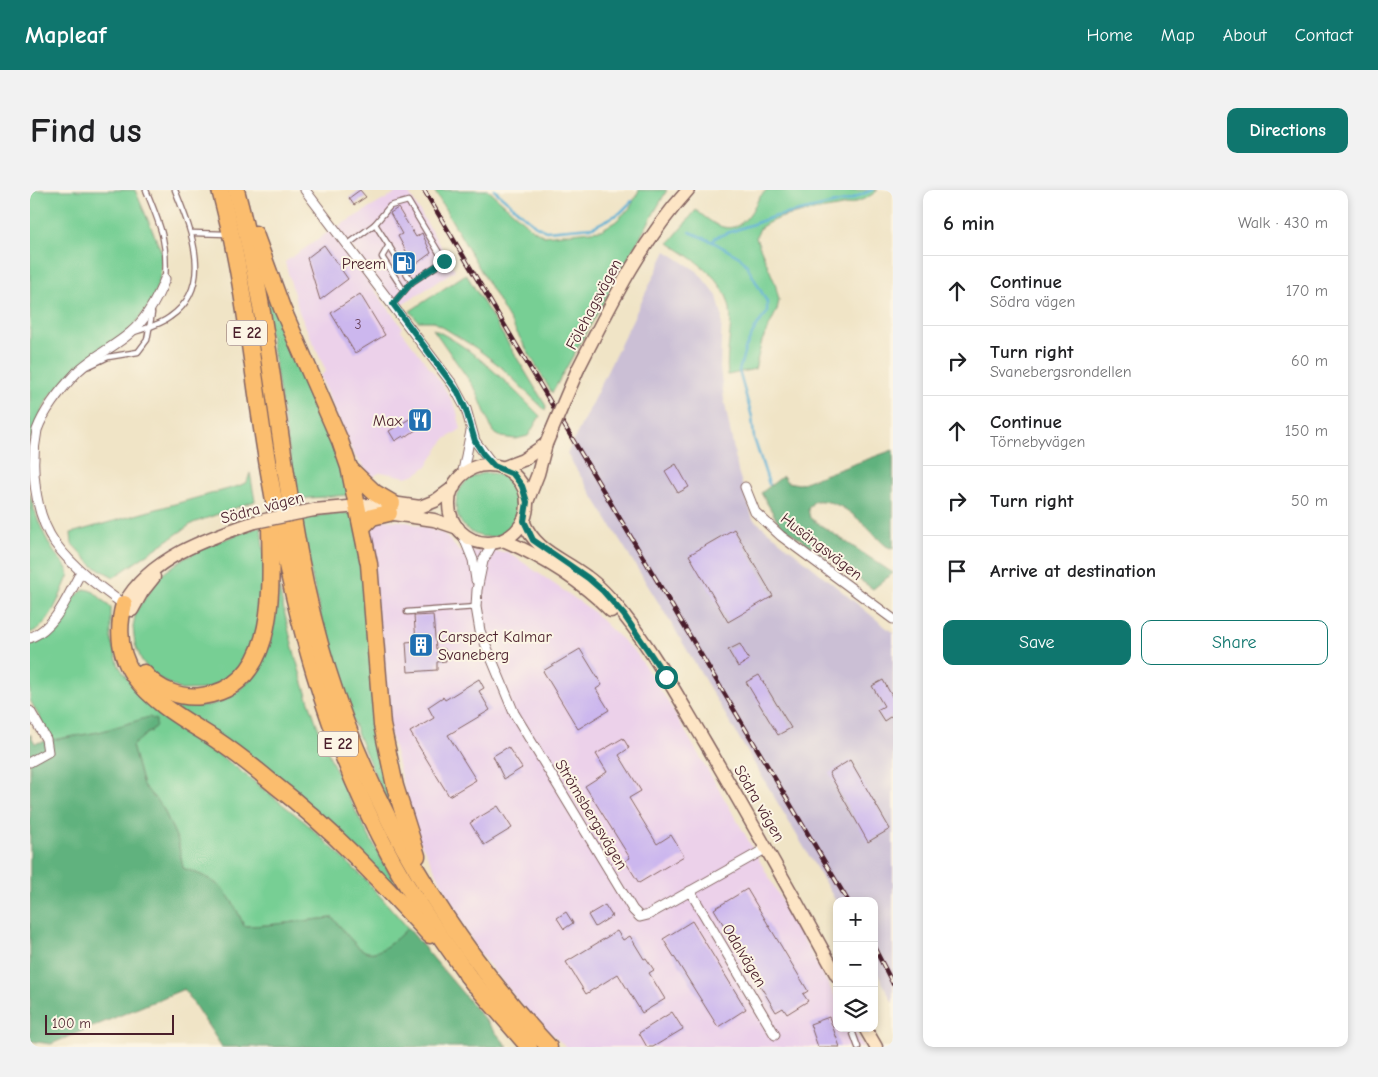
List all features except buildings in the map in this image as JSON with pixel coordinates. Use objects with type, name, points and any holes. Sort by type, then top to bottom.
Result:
[{"type":"highway","name":"E 22","points":[[220,190],[231,234],[269,476],[297,618],[318,688],[350,775],[392,860],[415,898],[474,984],[529,1047]]},
{"type":"highway","name":"E 22","points":[[238,190],[274,378],[300,562],[314,624],[343,716],[364,769],[385,812],[428,889],[485,973],[549,1047]]},
{"type":"highway","points":[[238,190],[282,308],[333,424],[349,467],[363,526],[373,598],[382,725],[395,786],[428,889]]},
{"type":"highway","points":[[349,467],[390,508],[372,518],[363,526]]},
{"type":"highway","points":[[128,607],[133,655],[144,673],[159,687],[170,692],[196,697],[222,691],[243,676],[252,666],[263,643],[270,593],[269,476]]},
{"type":"highway","points":[[128,607],[119,628],[120,643],[129,668],[144,688],[168,708],[232,750],[324,825],[372,872],[474,984]]},
{"type":"main road","name":"Fölehagsvägen","points":[[527,502],[538,474],[546,444],[578,369],[628,271],[656,226],[688,190]]},
{"type":"main road","name":"Fölehagsvägen","points":[[503,470],[528,466],[546,444]]},
{"type":"main road","points":[[477,468],[503,470],[522,486],[527,502],[524,521],[515,532],[498,541],[477,541],[460,531],[450,511],[450,501],[454,487],[462,476],[477,468]]},
{"type":"main road","name":"Södra vägen","points":[[128,607],[135,586],[146,575],[178,555],[218,535],[255,522],[314,510],[358,507],[420,507],[435,501],[454,487]]},
{"type":"main road","name":"Södra vägen","points":[[390,508],[434,520],[460,531]]},
{"type":"main road","name":"Södra vägen","points":[[524,521],[530,536],[538,544],[569,564],[603,591],[624,615],[649,650],[767,848],[833,969]]},
{"type":"main road","name":"Södra vägen","points":[[498,541],[537,556],[580,583],[609,609],[649,650]]},
{"type":"main road","points":[[867,1032],[876,1047]]},
{"type":"street","points":[[305,190],[458,392],[479,449],[503,470]]},
{"type":"street","points":[[128,607],[81,572],[55,542],[37,508],[33,480],[37,431],[52,401],[79,371],[131,333],[155,304],[165,280]]},
{"type":"street","points":[[462,476],[472,431]]},
{"type":"street","name":"Husängsvägen","points":[[745,487],[755,512],[781,536],[893,619]]},
{"type":"street","name":"Strömsbergsvägen","points":[[460,531],[473,560],[477,590]]},
{"type":"street","name":"Strömsbergsvägen","points":[[498,541],[483,561],[477,590],[476,607],[480,631],[514,713],[633,910],[640,916],[648,915],[767,848]]},
{"type":"street","points":[[30,638],[43,632],[53,623],[81,572]]},
{"type":"street","points":[[30,711],[46,740],[48,752],[30,762]]},
{"type":"street","name":"Odalvägen","points":[[690,891],[775,1034]]},
{"type":"lane","points":[[146,190],[163,233],[167,255],[165,280]]},
{"type":"lane","points":[[131,333],[171,317],[190,296],[196,272],[193,233],[175,190]]},
{"type":"lane","points":[[347,245],[375,224],[390,206],[408,201],[444,261],[412,282],[393,304]]},
{"type":"lane","points":[[375,224],[412,282]]},
{"type":"lane","points":[[193,233],[231,234]]},
{"type":"lane","points":[[389,245],[382,258],[404,291]]},
{"type":"lane","points":[[79,371],[108,357],[138,352],[147,340],[148,327],[155,304]]},
{"type":"lane","points":[[408,612],[476,607]]},
{"type":"lane","points":[[852,1032],[858,1047]]},
{"type":"shaded area","points":[[401,190],[407,190],[455,270],[399,307],[337,227]]},
{"type":"shaded area","points":[[330,231],[403,328],[401,330],[442,384],[456,408],[461,429],[444,440],[427,466],[416,474],[406,477],[381,472],[372,477],[354,455],[320,376],[326,371],[299,312],[285,262]]},
{"type":"shaded area","points":[[666,251],[697,271],[717,296],[722,316],[720,368],[724,399],[738,471],[753,519],[893,633],[893,1003],[878,975],[878,897],[833,897],[674,628],[567,454]]},
{"type":"shaded area","points":[[384,520],[404,521],[443,533],[459,551],[508,552],[590,609],[637,654],[665,697],[742,829],[833,993],[833,1032],[855,1032],[863,1047],[566,1047],[526,1010],[477,950],[415,832],[390,732],[369,535],[376,524]]},
{"type":"green space","points":[[30,190],[135,190],[163,255],[160,277],[152,302],[129,331],[76,368],[48,398],[34,429],[30,446]]},
{"type":"green space","points":[[434,190],[488,190],[531,228],[544,236],[601,230],[615,222],[630,208],[639,190],[667,190],[552,393]]},
{"type":"green space","points":[[767,190],[878,190],[852,204],[788,216],[760,228],[756,238],[775,283],[779,300],[777,310],[762,341],[755,369],[728,375],[727,358],[731,317],[727,298],[722,288],[707,270],[669,243],[696,210],[722,227],[736,226],[749,215]]},
{"type":"green space","points":[[257,255],[341,459],[348,495],[297,499]]},
{"type":"green space","points":[[466,274],[546,406],[545,410],[500,366],[476,348],[433,321],[418,321],[410,311]]},
{"type":"green space","points":[[433,329],[463,346],[477,357],[503,379],[540,416],[528,436],[516,439],[501,437],[493,432],[476,390]]},
{"type":"green space","points":[[893,450],[893,549],[886,546],[863,523],[836,504],[814,501],[808,509],[810,518],[893,573],[873,589],[780,525],[761,493],[783,476],[787,482],[799,484]]},
{"type":"green space","points":[[250,473],[255,501],[193,523],[114,577],[93,566],[72,544],[71,533],[239,486],[247,482]]},
{"type":"green space","points":[[488,473],[506,479],[514,487],[520,505],[514,523],[506,531],[488,537],[470,531],[462,523],[456,505],[462,487],[470,479]]},
{"type":"green space","points":[[30,493],[43,531],[54,552],[65,565],[69,575],[49,616],[38,629],[30,633]]},
{"type":"green space","points":[[352,514],[356,519],[399,821],[396,822],[360,739],[334,667],[300,517]]},
{"type":"green space","points":[[261,526],[265,567],[264,595],[256,641],[237,674],[214,689],[181,690],[151,674],[141,659],[135,644],[133,627],[136,611],[160,576],[181,560],[212,544]]},
{"type":"green space","points":[[279,588],[289,634],[316,723],[358,816],[403,896],[166,700],[192,706],[207,706],[221,702],[233,695],[244,685],[254,674],[268,648]]},
{"type":"green space","points":[[86,589],[94,592],[111,608],[111,639],[119,666],[135,690],[168,718],[233,765],[306,823],[364,878],[408,928],[383,948],[375,952],[367,952],[352,941],[333,918],[244,926],[233,903],[221,888],[206,877],[183,868],[178,841],[163,808],[143,785],[132,746],[135,741],[152,731],[99,732],[52,740],[30,700],[30,643],[51,632],[76,596]]},
{"type":"green space","points":[[149,717],[156,720],[156,726],[132,746],[143,785],[163,808],[178,841],[183,868],[206,877],[221,888],[233,903],[244,926],[333,918],[352,941],[367,952],[375,952],[383,948],[408,928],[508,1047],[222,1047],[184,989],[51,1044],[30,1041],[30,734],[35,743],[99,732]]},
{"type":"waterway","points":[[494,190],[536,226],[546,231],[593,227],[620,213],[632,201]]},
{"type":"waterway","points":[[713,242],[716,237],[773,217],[849,200],[872,190]]},
{"type":"waterway","points":[[690,232],[713,242],[741,258],[767,302],[767,313],[757,325],[745,349],[739,371],[752,417],[754,438],[769,484]]},
{"type":"railway","points":[[424,190],[846,897]]},
{"type":"railway","points":[[878,955],[893,984]]},
{"type":"place","name":"Preem","points":[[404,263]]},
{"type":"place","name":"Max","points":[[420,420]]},
{"type":"place","name":"Carspect Kalmar Svaneberg","points":[[421,645]]},
{"type":"route","points":[[444,261],[412,282],[393,304],[458,392],[479,449],[494,466],[513,474],[520,481],[525,491],[527,502],[524,521],[530,536],[543,548],[569,564],[603,591],[624,615],[666,677]]}]
